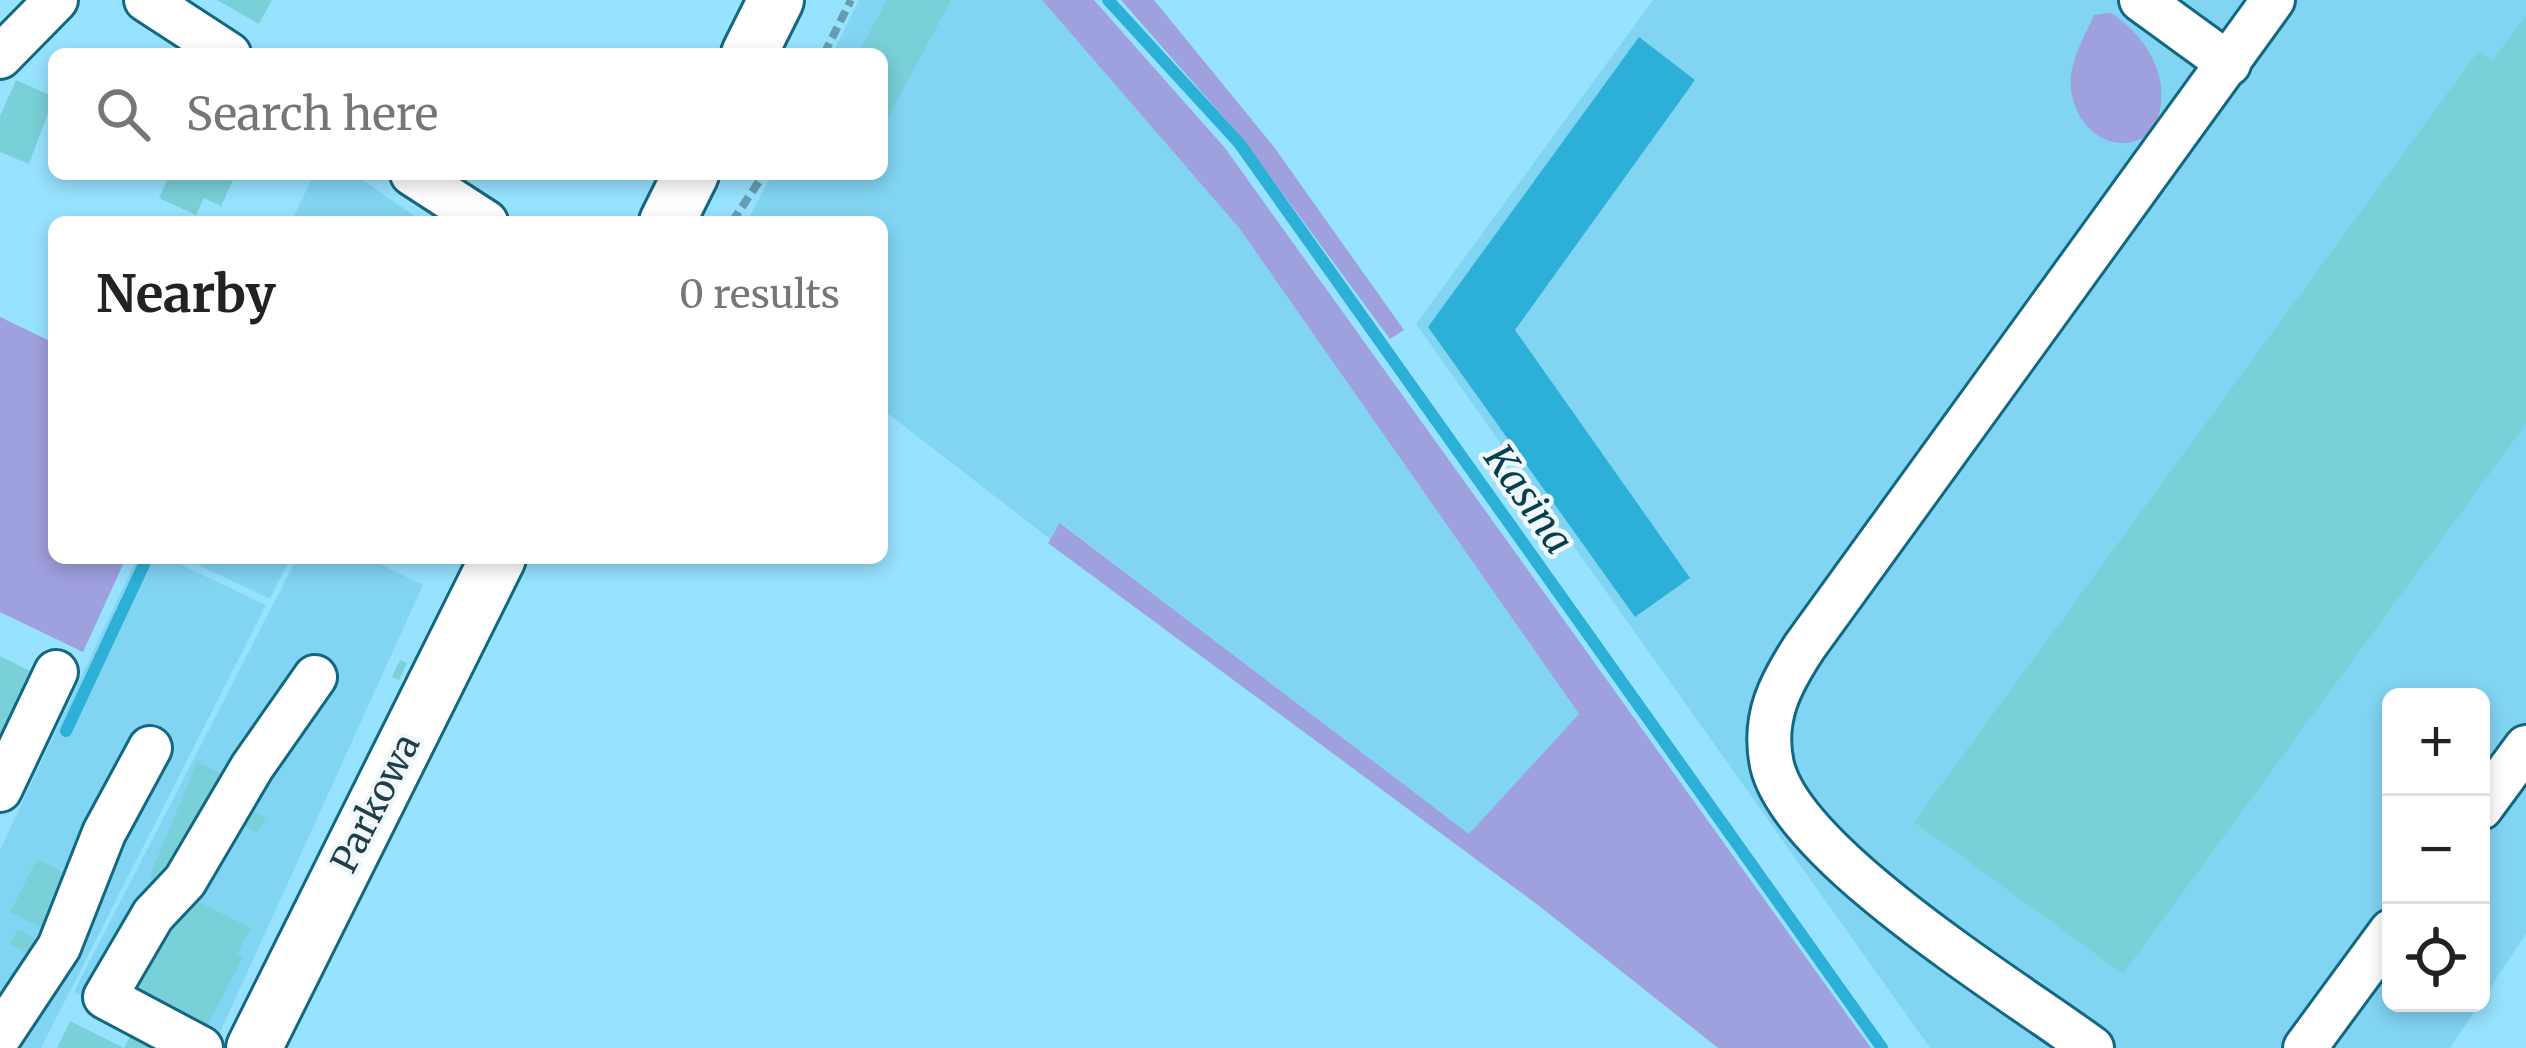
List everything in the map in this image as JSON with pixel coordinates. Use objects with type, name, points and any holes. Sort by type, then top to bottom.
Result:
[{"type":"main road","points":[[752,48],[776,0]]},
{"type":"main road","points":[[670,216],[688,180]]},
{"type":"main road","name":"Parkowa","points":[[254,1048],[495,564]]},
{"type":"street","points":[[0,58],[56,0]]},
{"type":"street","points":[[146,0],[220,48]]},
{"type":"street","points":[[2141,0],[2229,64]]},
{"type":"street","points":[[2092,1048],[1841,865],[1799,818],[1773,770],[1770,720],[1777,688],[1805,646],[2273,0]]},
{"type":"street","points":[[421,180],[477,216]]},
{"type":"street","points":[[0,790],[56,672]]},
{"type":"street","points":[[201,1048],[105,997],[153,915],[184,881],[252,767],[315,677]]},
{"type":"street","points":[[2490,796],[2526,747]]},
{"type":"street","points":[[0,1036],[59,947],[104,833],[150,748]]},
{"type":"street","points":[[2305,1048],[2382,943]]},
{"type":"path","points":[[827,48],[851,0]]},
{"type":"path","points":[[736,216],[760,180]]},
{"type":"shaded area","points":[[859,0],[1042,0],[1240,229],[1579,714],[1470,835],[1061,523],[1050,539],[888,414],[888,216],[750,216],[769,180],[888,180],[888,48],[835,48]]},
{"type":"shaded area","points":[[1042,0],[1094,0],[1225,148],[1871,1048],[1718,1048],[1538,905],[1048,543],[1060,523],[1469,834],[1579,714],[1240,229]]},
{"type":"shaded area","points":[[1121,0],[1154,0],[1274,147],[1404,330],[1390,339],[1241,137]]},
{"type":"shaded area","points":[[1653,0],[2526,0],[2526,934],[2490,988],[2490,688],[2382,688],[2382,1012],[2474,1012],[2450,1048],[1930,1048],[1416,324]]},
{"type":"shaded area","points":[[2111,13],[2148,50],[2162,98],[2152,131],[2126,143],[2113,142],[2090,129],[2074,104],[2071,89],[2074,60],[2094,15]]},
{"type":"shaded area","points":[[1639,37],[1695,80],[1515,330],[1690,578],[1635,617],[1428,327]]},
{"type":"shaded area","points":[[311,180],[363,180],[414,216],[294,216]]},
{"type":"shaded area","points":[[0,317],[48,340],[48,564],[123,564],[83,652],[0,612]]},
{"type":"shaded area","points":[[134,564],[180,564],[266,605],[41,1048],[0,1048],[0,850]]},
{"type":"shaded area","points":[[197,564],[287,564],[270,599]]},
{"type":"shaded area","points":[[294,564],[380,564],[423,585],[213,1048],[184,1048],[74,992]]},
{"type":"building","points":[[217,0],[272,0],[259,24]]},
{"type":"building","points":[[887,0],[951,0],[888,118],[888,48],[861,48]]},
{"type":"building","points":[[2526,16],[2526,424],[2123,974],[1914,822],[2479,50],[2492,61]]},
{"type":"building","points":[[16,80],[48,94],[48,113],[29,164],[0,152],[0,116]]},
{"type":"building","points":[[167,180],[233,180],[221,206],[204,198],[196,215],[159,198]]},
{"type":"building","points":[[0,656],[32,672],[0,738]]},
{"type":"building","points":[[400,660],[407,663],[399,680],[392,677]]},
{"type":"building","points":[[197,762],[227,776],[164,885],[149,878]]},
{"type":"building","points":[[249,808],[266,818],[257,833],[240,824]]},
{"type":"building","points":[[37,859],[77,879],[50,932],[10,912]]},
{"type":"building","points":[[191,898],[251,928],[237,954],[243,957],[202,1036],[129,998],[170,918],[178,924]]},
{"type":"building","points":[[18,929],[50,946],[41,961],[10,944]]},
{"type":"building","points":[[70,1021],[124,1048],[57,1048]]},
{"type":"building","points":[[135,1027],[176,1048],[124,1048]]},
{"type":"waterway","name":"Kasina","points":[[1108,0],[1239,143],[1882,1048]]},
{"type":"waterway","points":[[66,731],[144,564]]}]
